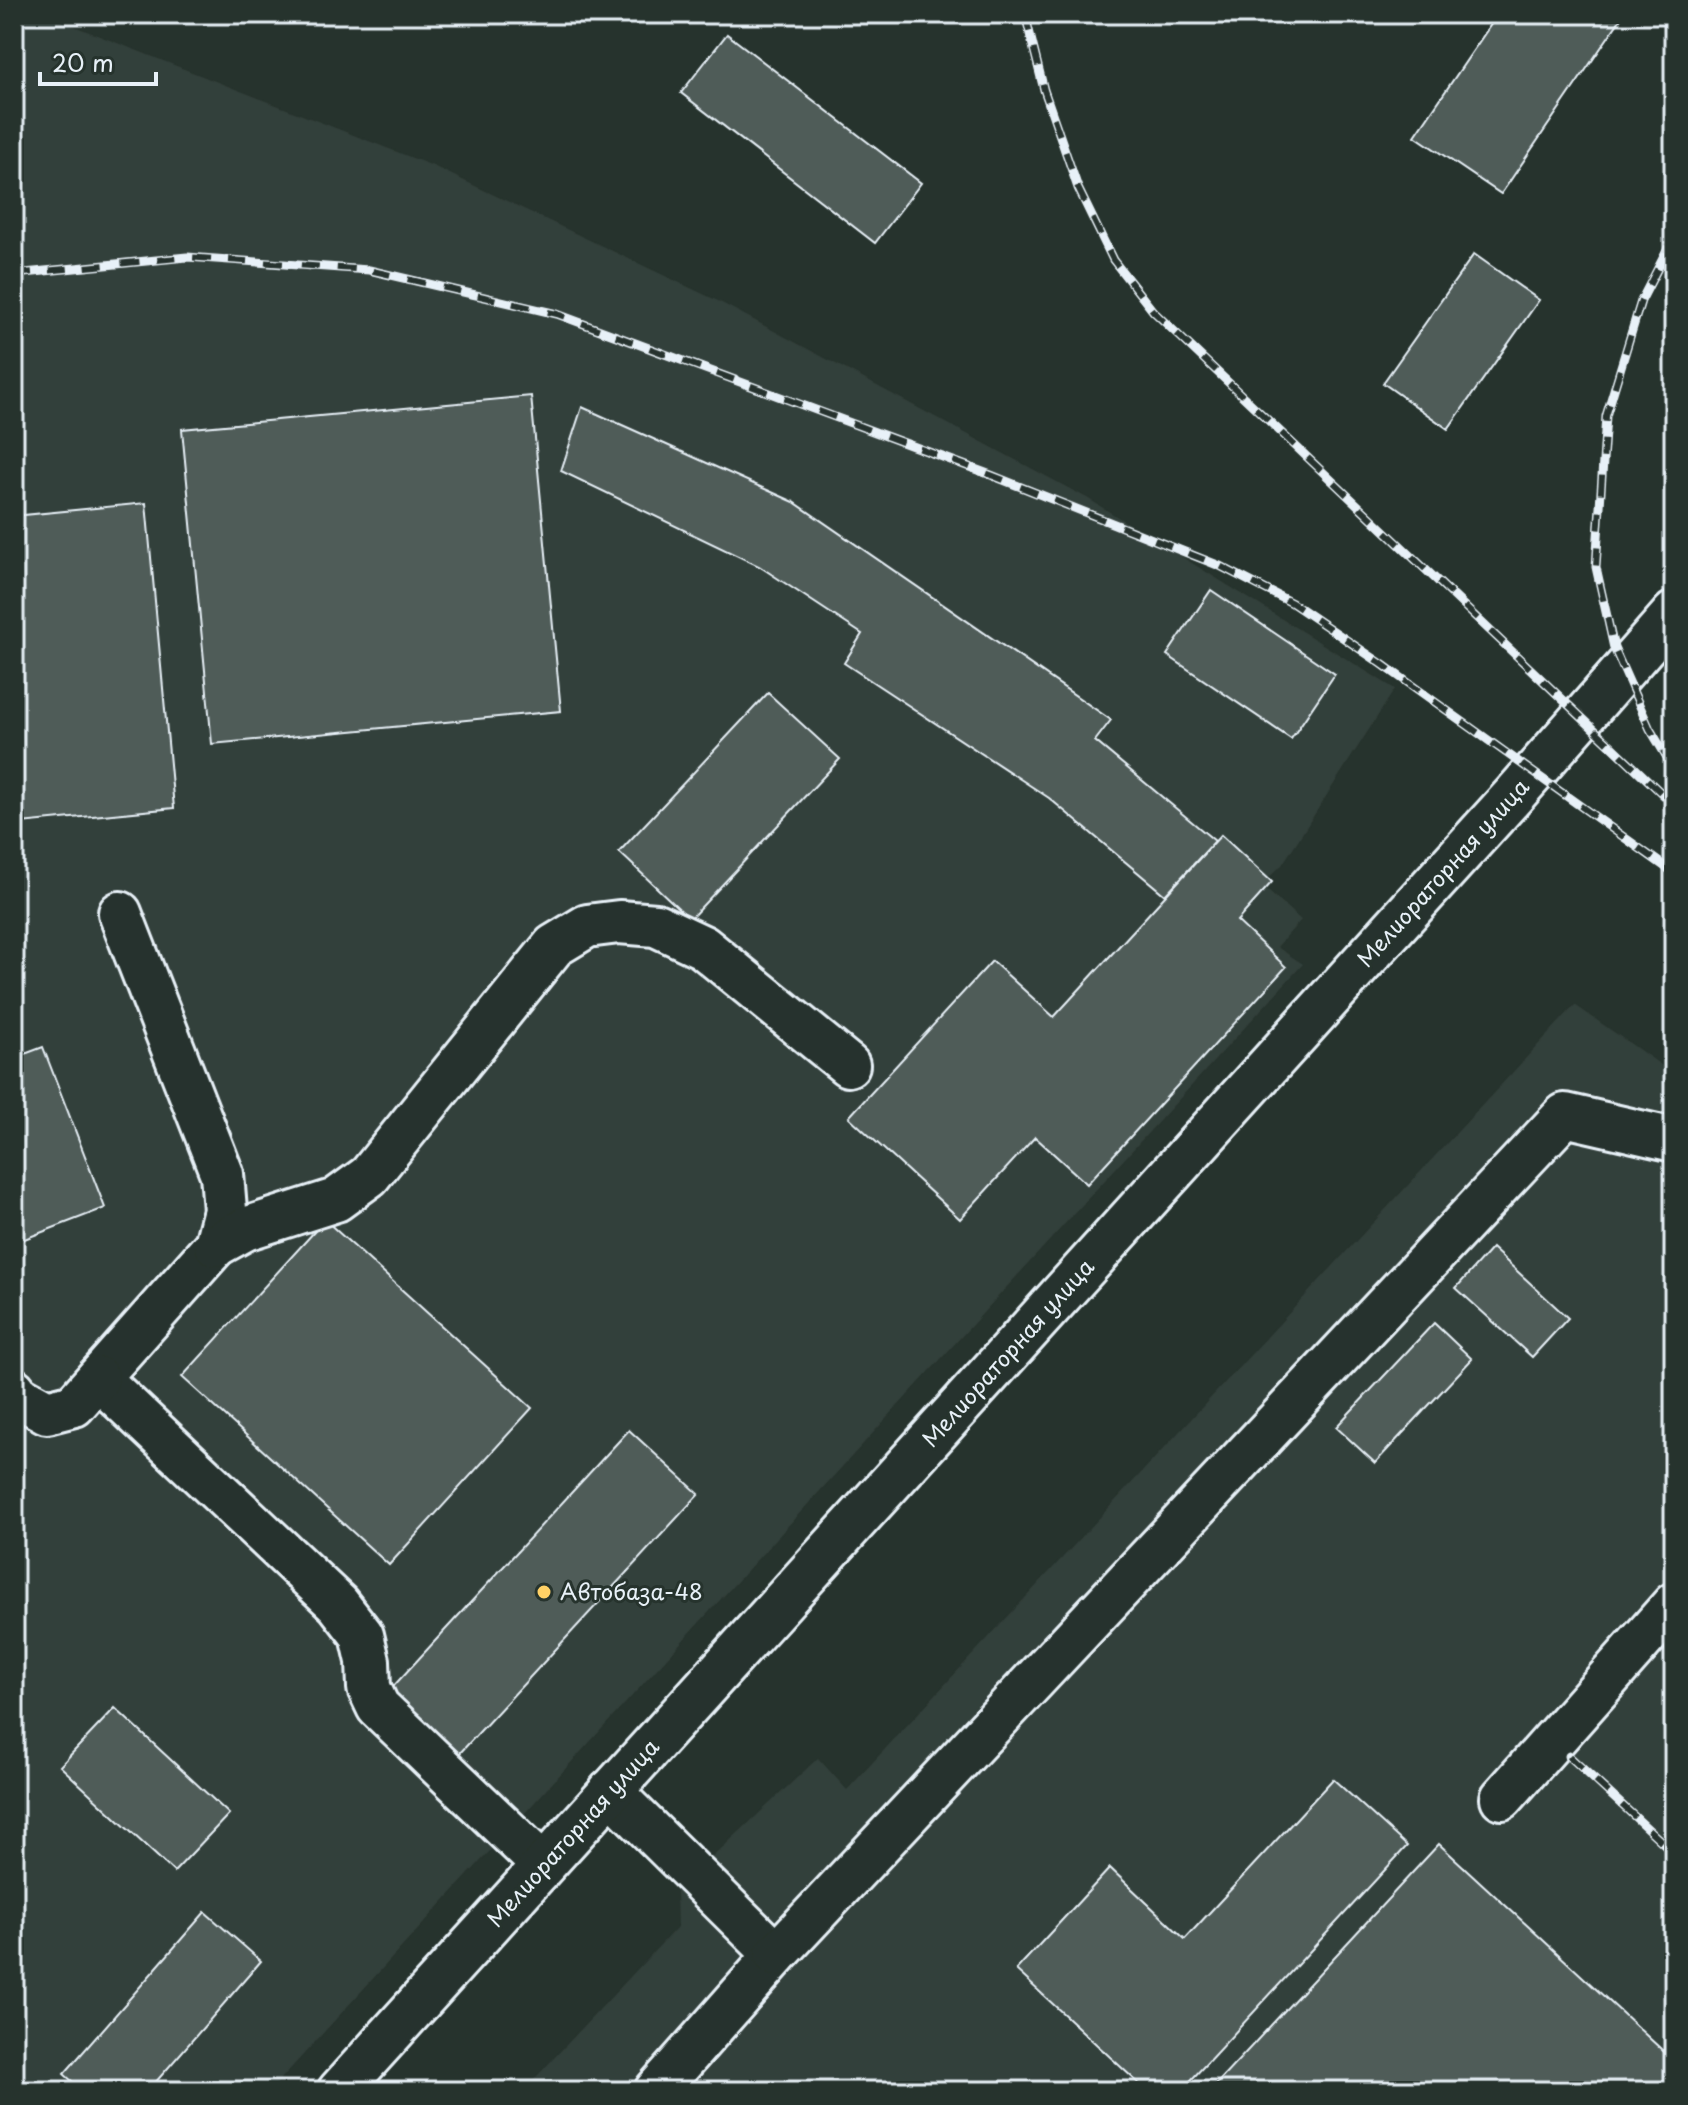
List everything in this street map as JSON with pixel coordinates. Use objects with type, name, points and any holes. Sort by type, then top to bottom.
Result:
[{"type":"street","name":"Мелиораторная улица","points":[[339,2091],[1493,819],[1674,613]]},
{"type":"street","points":[[120,913],[222,1174],[225,1210],[216,1245]]},
{"type":"street","points":[[14,1390],[18,1396],[47,1412],[74,1405],[216,1245],[245,1229],[336,1200],[369,1176],[554,946],[587,926],[619,922],[656,925],[703,947],[848,1065]]},
{"type":"street","points":[[656,2091],[776,1955],[1565,1115],[1674,1140]]},
{"type":"street","points":[[98,1378],[338,1604],[362,1635],[368,1661],[369,1688],[378,1707],[543,1865]]},
{"type":"street","points":[[1502,1798],[1674,1604]]},
{"type":"street","points":[[610,1791],[776,1955]]},
{"type":"shaded area","points":[[14,14],[43,14],[433,166],[718,301],[1087,498],[1395,689],[1282,865],[1261,885],[1301,920],[1277,947],[1303,964],[270,2091],[14,2091]]},
{"type":"shaded area","points":[[1575,1005],[1674,1074],[1674,2091],[523,2091],[677,1927],[676,1891],[818,1758],[847,1790]]},
{"type":"building","points":[[1498,14],[1624,14],[1501,194],[1415,136]]},
{"type":"building","points":[[727,34],[921,183],[875,243],[681,93]]},
{"type":"building","points":[[1474,254],[1539,300],[1448,429],[1383,383]]},
{"type":"building","points":[[531,396],[561,711],[212,744],[182,429]]},
{"type":"building","points":[[582,407],[794,502],[1111,720],[1095,741],[1215,841],[1165,895],[1049,798],[844,663],[862,634],[759,566],[561,471]]},
{"type":"building","points":[[146,503],[174,808],[21,823],[14,749],[14,516]]},
{"type":"building","points":[[1211,590],[1335,674],[1291,739],[1167,655]]},
{"type":"building","points":[[768,693],[840,759],[690,919],[619,852]]},
{"type":"building","points":[[1221,835],[1272,882],[1237,921],[1286,967],[1087,1184],[1035,1137],[960,1219],[849,1117],[992,961],[1054,1017]]},
{"type":"building","points":[[43,1047],[105,1208],[14,1243],[14,1058]]},
{"type":"building","points":[[325,1220],[532,1408],[389,1565],[182,1377]]},
{"type":"building","points":[[1492,1248],[1568,1318],[1532,1357],[1456,1288]]},
{"type":"building","points":[[1434,1323],[1472,1359],[1375,1463],[1336,1427]]},
{"type":"building","name":"Автобаза-48","points":[[629,1430],[699,1494],[459,1754],[390,1690]]},
{"type":"building","points":[[115,1708],[229,1814],[174,1872],[60,1766]]},
{"type":"building","points":[[1333,1779],[1407,1846],[1181,2091],[1147,2091],[1016,1970],[1110,1868],[1185,1939]]},
{"type":"building","points":[[1439,1844],[1674,2061],[1674,2091],[1210,2091]]},
{"type":"building","points":[[205,1912],[261,1961],[148,2091],[83,2091],[64,2074]]},
{"type":"railway","points":[[1025,14],[1044,90],[1078,188],[1113,260],[1153,311],[1674,805]]},
{"type":"railway","points":[[1674,237],[1641,301],[1606,416],[1596,567],[1614,648],[1650,729],[1674,769]]},
{"type":"railway","points":[[14,274],[187,257],[369,270],[557,314],[991,475],[1220,566],[1292,603],[1674,873]]},
{"type":"railway","points":[[1569,1756],[1674,1853]]},
{"type":"place","name":"Автобаза-48","points":[[544,1592]]}]
